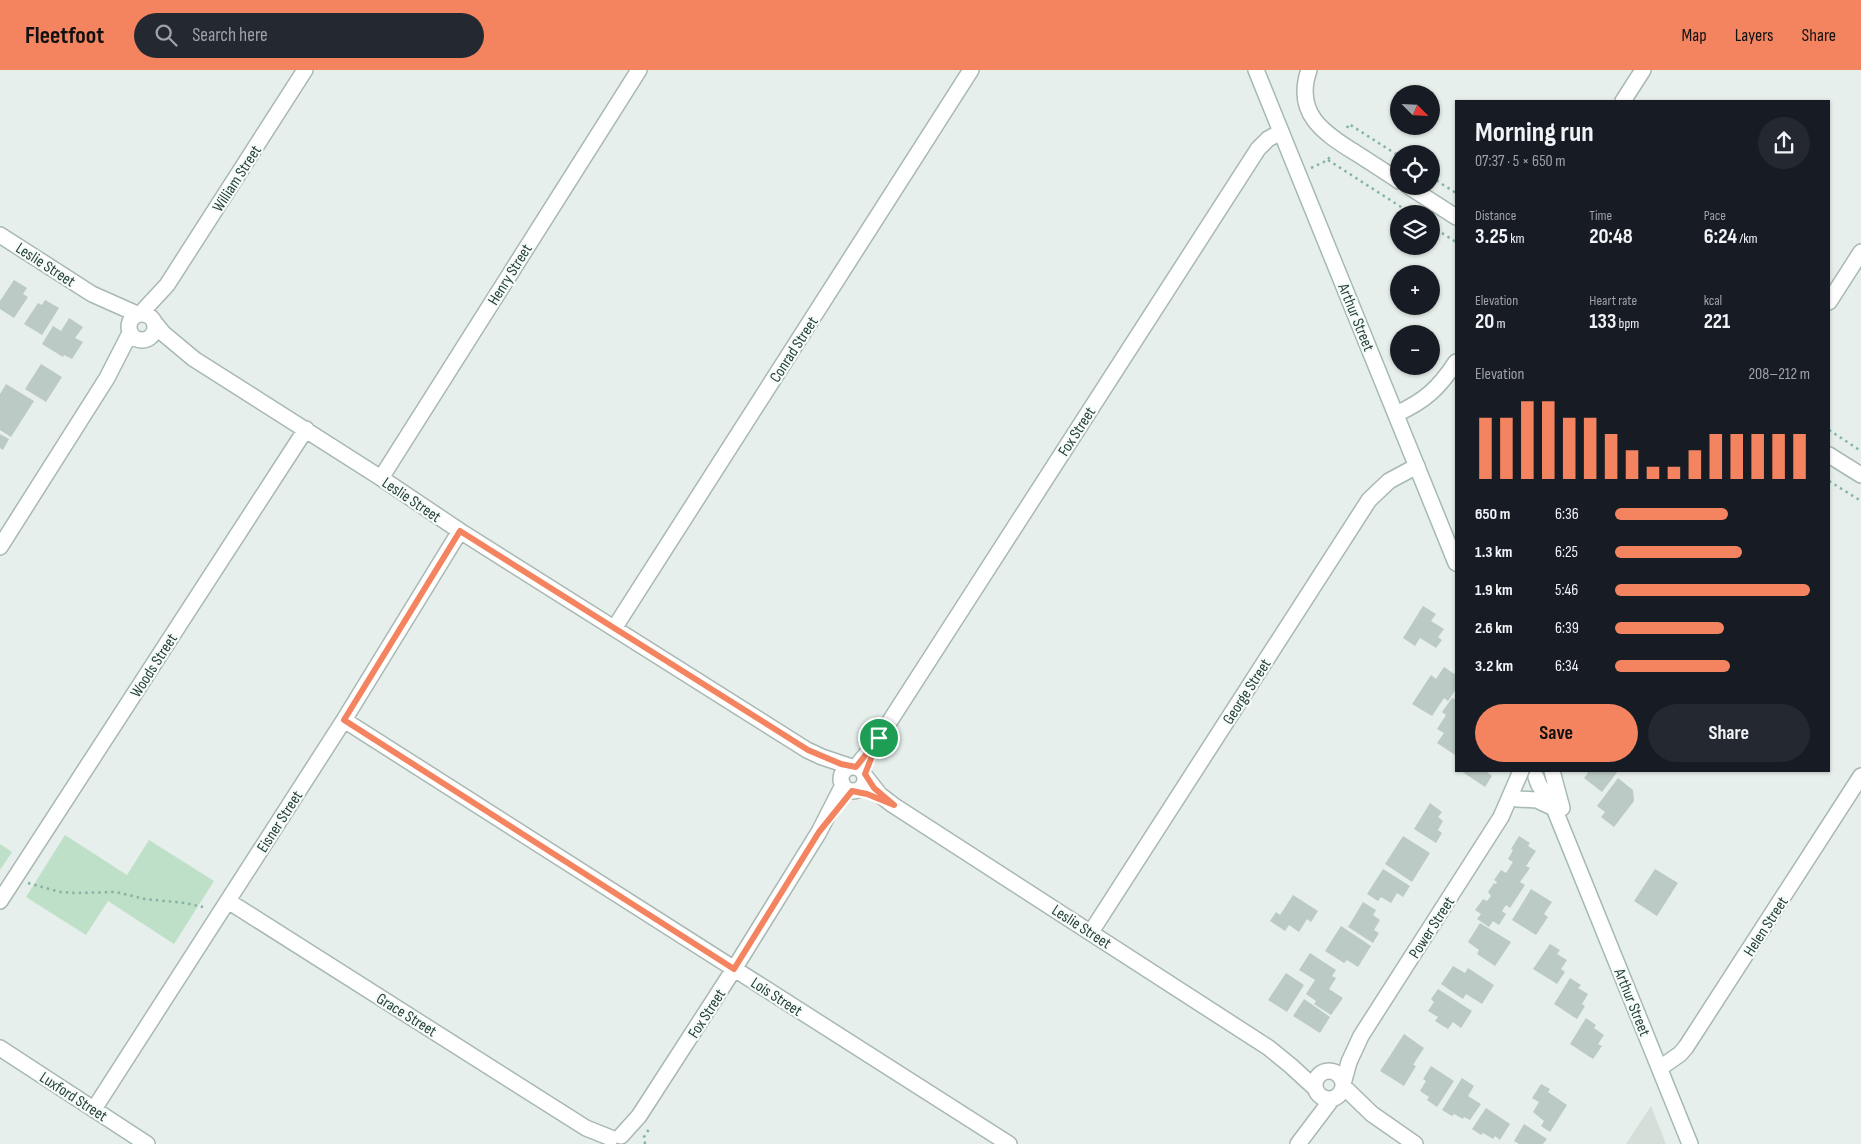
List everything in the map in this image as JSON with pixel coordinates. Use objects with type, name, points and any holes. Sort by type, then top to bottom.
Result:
[{"type":"street","name":"William Street","points":[[146,317],[305,70]]},
{"type":"street","name":"Henry Street","points":[[381,478],[639,70]]},
{"type":"street","name":"Conrad Street","points":[[615,627],[971,70]]},
{"type":"street","name":"Arthur Street","points":[[1256,70],[1455,561]]},
{"type":"street","points":[[1310,70],[1305,88],[1305,97],[1316,123],[1338,142],[1390,175]]},
{"type":"street","points":[[1624,100],[1643,70]]},
{"type":"street","name":"Fox Street","points":[[860,771],[879,738],[1258,149],[1268,139],[1281,132]]},
{"type":"street","points":[[1422,195],[1455,216]]},
{"type":"street","name":"Leslie Street","points":[[0,235],[92,294],[146,317],[194,359]]},
{"type":"street","points":[[1830,300],[1861,252]]},
{"type":"street","name":"Leslie Street","points":[[92,294],[136,335],[194,359],[306,429],[460,531],[808,750],[860,771],[880,795],[894,805],[1269,1048],[1315,1089]]},
{"type":"street","points":[[146,317],[155,326],[153,335],[136,335],[130,320],[146,317]]},
{"type":"street","points":[[0,547],[136,335]]},
{"type":"street","points":[[1396,414],[1415,406],[1439,387],[1455,363]]},
{"type":"street","name":"Woods Street","points":[[0,901],[306,429]]},
{"type":"street","points":[[1830,456],[1861,476]]},
{"type":"street","name":"George Street","points":[[1091,932],[1368,500],[1389,481],[1417,466]]},
{"type":"street","name":"Eisner Street","points":[[94,1109],[344,720],[460,531]]},
{"type":"street","name":"Lois Street","points":[[344,720],[1009,1144]]},
{"type":"street","name":"Leslie Street","points":[[808,750],[848,787],[894,805]]},
{"type":"street","points":[[845,770],[860,771],[862,787],[848,787],[842,773],[845,770]]},
{"type":"street","name":"Arthur Street","points":[[1552,772],[1576,861]]},
{"type":"street","name":"Arthur Street","points":[[1532,774],[1554,808],[1690,1144]]},
{"type":"street","name":"Power Street","points":[[1501,817],[1516,799],[1532,774]]},
{"type":"street","name":"Power Street","points":[[1343,1085],[1349,1062],[1361,1036],[1501,817],[1532,774]]},
{"type":"street","name":"Helen Street","points":[[1660,1068],[1680,1054],[1686,1047],[1861,776]]},
{"type":"street","name":"Fox Street","points":[[617,1141],[639,1116],[848,787]]},
{"type":"street","points":[[1516,799],[1537,800],[1554,808]]},
{"type":"street","name":"Grace Street","points":[[228,901],[586,1128],[617,1141]]},
{"type":"street","name":"Power Street","points":[[1326,1071],[1361,1036]]},
{"type":"street","name":"Luxford Street","points":[[0,1048],[147,1144]]},
{"type":"street","name":"Leslie Street","points":[[1269,1048],[1297,1061],[1326,1071]]},
{"type":"street","points":[[1326,1071],[1336,1073],[1342,1080],[1341,1094],[1333,1099],[1301,1139],[1315,1100],[1318,1076],[1326,1071]]},
{"type":"street","points":[[1343,1085],[1372,1114],[1415,1144]]},
{"type":"street","points":[[1315,1089],[1320,1097],[1333,1099],[1372,1114]]},
{"type":"path","points":[[1298,174],[1328,160],[1349,124],[1390,150]]},
{"type":"path","points":[[1328,160],[1398,205]]},
{"type":"path","points":[[1440,182],[1455,191]]},
{"type":"path","points":[[1440,232],[1455,241]]},
{"type":"path","points":[[1830,431],[1861,451]]},
{"type":"path","points":[[1830,482],[1861,501]]},
{"type":"path","points":[[15,878],[60,892],[116,892],[145,899],[185,903],[203,907]]},
{"type":"path","points":[[645,1144],[644,1137],[649,1129]]},
{"type":"shaded area","points":[[1651,1106],[1666,1144],[1626,1144]]},
{"type":"green space","points":[[65,835],[127,875],[149,840],[214,881],[174,944],[108,901],[86,935],[26,897]]},
{"type":"green space","points":[[0,844],[12,852],[0,870]]},
{"type":"building","points":[[14,280],[27,288],[23,294],[28,297],[14,318],[0,309],[0,301]]},
{"type":"building","points":[[45,300],[59,308],[42,335],[24,324],[38,303],[42,305]]},
{"type":"building","points":[[69,318],[83,327],[75,338],[83,342],[72,359],[64,355],[63,357],[42,344],[53,326],[61,331]]},
{"type":"building","points":[[41,364],[62,377],[46,402],[25,389]]},
{"type":"building","points":[[6,384],[34,401],[11,437],[0,430],[0,394]]},
{"type":"building","points":[[0,434],[9,439],[3,450],[0,448]]},
{"type":"building","points":[[1423,606],[1436,614],[1431,621],[1444,629],[1438,637],[1442,640],[1436,648],[1420,638],[1415,646],[1403,638]]},
{"type":"building","points":[[1444,667],[1455,674],[1455,690],[1448,701],[1444,698],[1432,716],[1412,704],[1431,675],[1436,679]]},
{"type":"building","points":[[1452,698],[1455,700],[1455,755],[1437,743],[1444,733],[1437,729],[1446,715],[1442,712]]},
{"type":"building","points":[[1462,772],[1488,772],[1492,776],[1485,787]]},
{"type":"building","points":[[1617,772],[1602,792],[1584,778],[1588,773]]},
{"type":"building","points":[[1618,778],[1633,790],[1634,801],[1614,827],[1601,817],[1605,812],[1597,806]]},
{"type":"building","points":[[1430,803],[1442,812],[1438,817],[1443,821],[1438,830],[1442,833],[1436,843],[1414,829]]},
{"type":"building","points":[[1403,836],[1430,853],[1412,882],[1385,864]]},
{"type":"building","points":[[1519,836],[1530,843],[1528,846],[1536,851],[1526,866],[1530,868],[1520,882],[1525,885],[1510,908],[1506,905],[1502,911],[1506,914],[1499,925],[1493,921],[1489,927],[1477,919],[1481,914],[1475,910],[1483,899],[1487,901],[1491,896],[1488,892],[1494,883],[1496,884],[1497,882],[1494,880],[1501,870],[1506,873],[1513,862],[1508,859],[1513,850],[1511,849]]},
{"type":"building","points":[[1383,869],[1410,886],[1403,897],[1397,893],[1391,903],[1381,897],[1378,901],[1367,894]]},
{"type":"building","points":[[1655,869],[1678,883],[1657,916],[1634,901]]},
{"type":"building","points":[[1531,889],[1552,902],[1544,914],[1548,917],[1536,935],[1512,920]]},
{"type":"building","points":[[1293,895],[1318,911],[1311,922],[1307,919],[1299,932],[1289,925],[1285,931],[1270,921],[1276,912],[1280,915]]},
{"type":"building","points":[[1363,902],[1376,910],[1373,915],[1380,920],[1374,930],[1379,933],[1373,943],[1348,927]]},
{"type":"building","points":[[1480,923],[1511,942],[1495,966],[1477,954],[1479,950],[1468,942]]},
{"type":"building","points":[[1341,926],[1371,946],[1358,967],[1347,960],[1344,963],[1325,951]]},
{"type":"building","points":[[1550,944],[1560,950],[1557,954],[1567,960],[1561,969],[1565,972],[1557,984],[1533,969]]},
{"type":"building","points":[[1310,953],[1336,970],[1332,976],[1336,978],[1329,989],[1343,998],[1331,1015],[1314,1004],[1316,1001],[1306,994],[1315,980],[1299,970]]},
{"type":"building","points":[[1453,966],[1465,973],[1468,968],[1494,985],[1482,1004],[1466,994],[1463,999],[1441,984]]},
{"type":"building","points":[[1286,973],[1304,985],[1287,1012],[1268,1000]]},
{"type":"building","points":[[1570,978],[1581,985],[1578,988],[1588,994],[1582,1004],[1585,1006],[1577,1019],[1554,1004]]},
{"type":"building","points":[[1438,989],[1472,1011],[1461,1028],[1453,1022],[1448,1029],[1435,1021],[1438,1017],[1428,1011],[1434,1002],[1431,999]]},
{"type":"building","points":[[1304,999],[1330,1017],[1320,1033],[1293,1016]]},
{"type":"building","points":[[1586,1018],[1596,1025],[1594,1028],[1604,1035],[1598,1044],[1602,1046],[1593,1059],[1570,1044]]},
{"type":"building","points":[[1404,1034],[1424,1048],[1413,1065],[1416,1066],[1404,1086],[1380,1071]]},
{"type":"building","points":[[1431,1066],[1454,1081],[1437,1107],[1427,1100],[1429,1097],[1420,1091],[1426,1081],[1423,1079]]},
{"type":"building","points":[[1462,1078],[1474,1086],[1468,1096],[1481,1104],[1470,1120],[1464,1117],[1463,1119],[1454,1114],[1452,1116],[1442,1110]]},
{"type":"building","points":[[1541,1084],[1550,1089],[1548,1092],[1567,1105],[1550,1132],[1541,1126],[1544,1121],[1533,1112],[1539,1102],[1532,1098]]},
{"type":"building","points":[[1486,1108],[1510,1124],[1500,1140],[1495,1136],[1493,1139],[1483,1133],[1481,1135],[1472,1129]]},
{"type":"building","points":[[1524,1124],[1547,1139],[1543,1144],[1519,1144],[1514,1141]]},
{"type":"route","points":[[460,531],[822,757],[856,767],[879,738],[865,776],[880,795],[894,805],[867,794],[852,791],[819,832],[734,969],[344,720],[460,531]]}]
